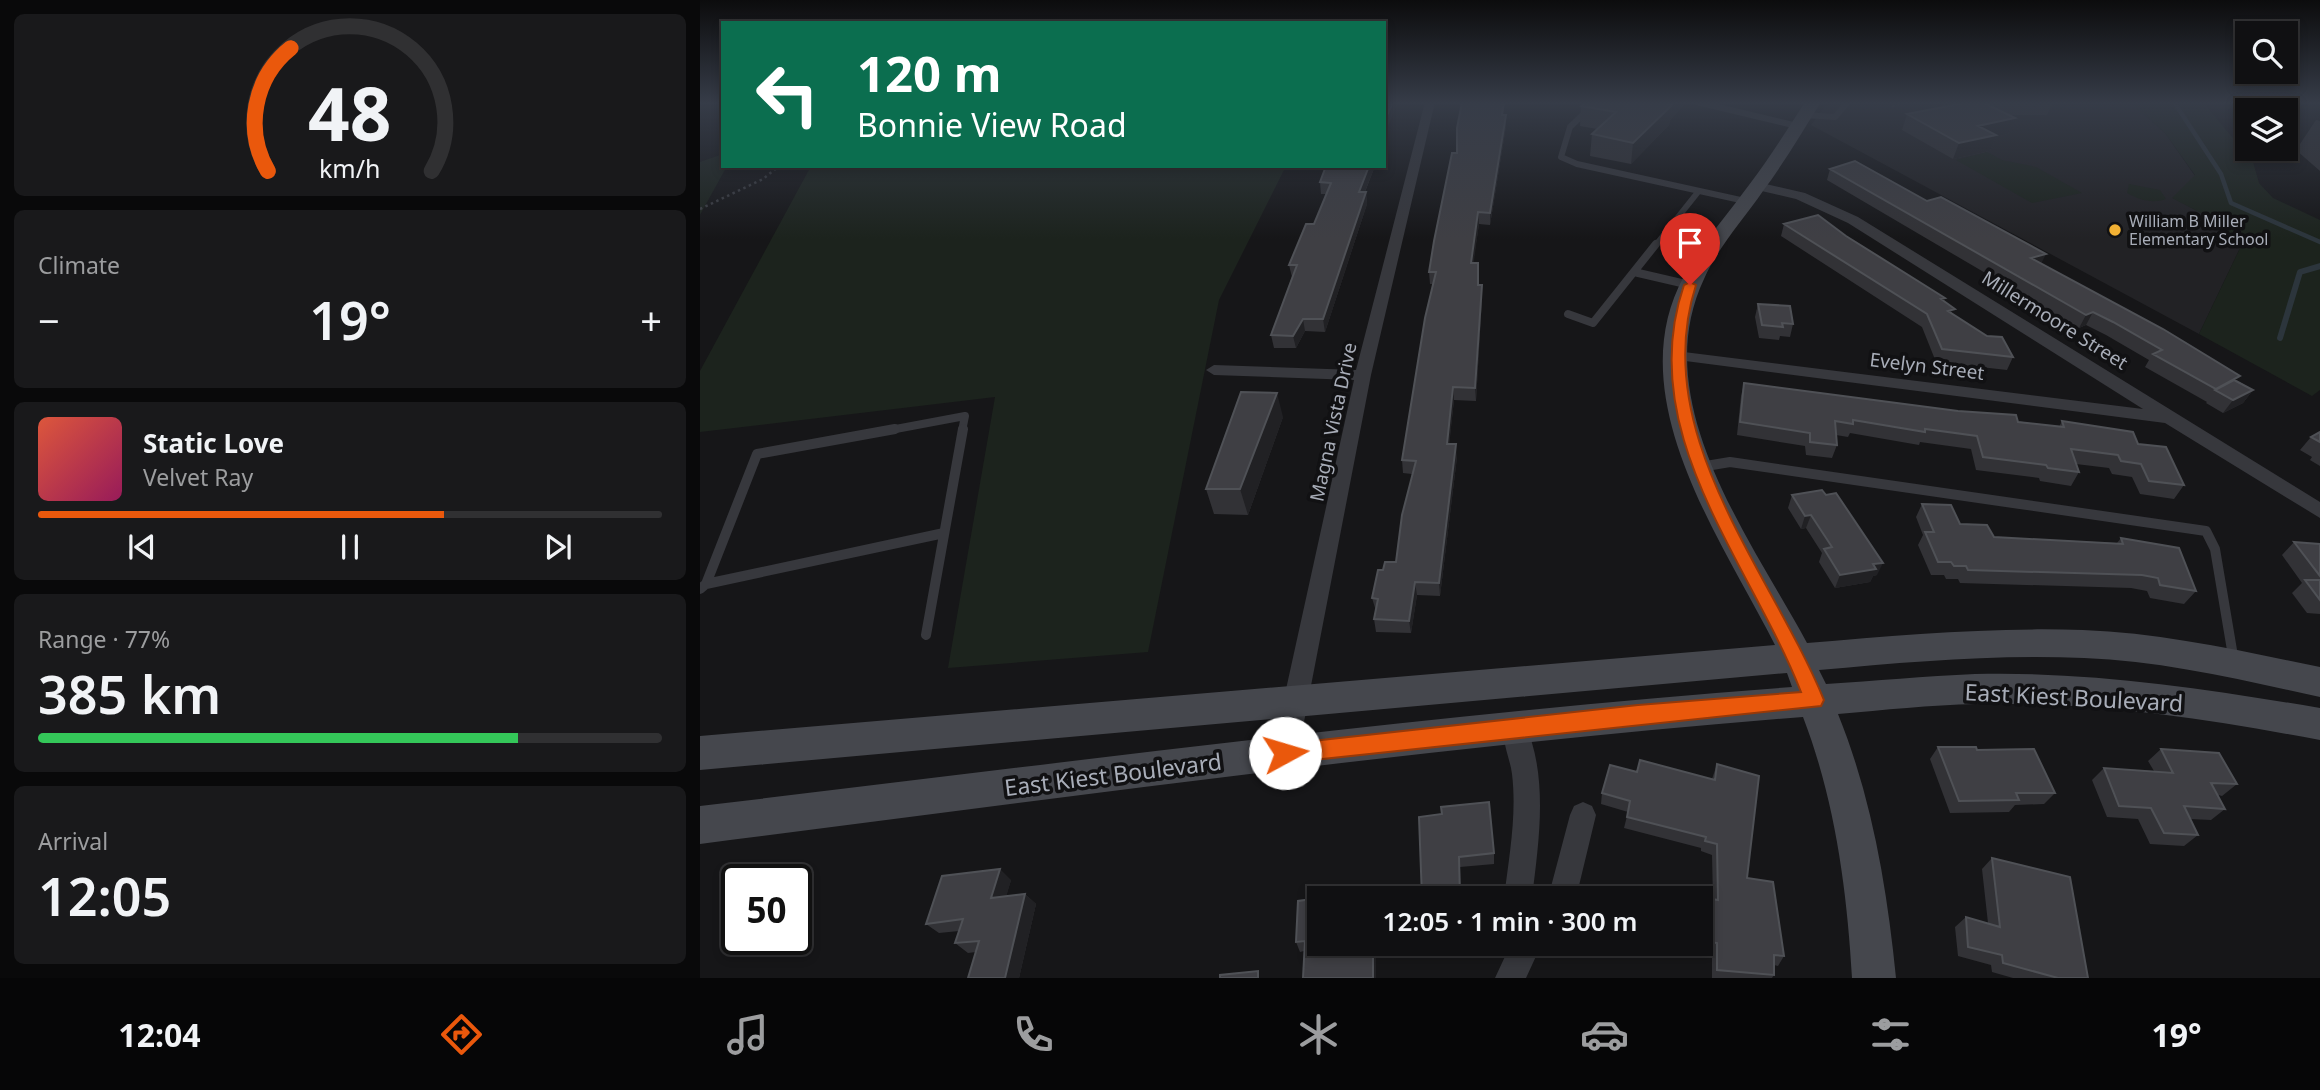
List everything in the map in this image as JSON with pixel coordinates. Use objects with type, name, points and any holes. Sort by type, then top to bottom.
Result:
[{"type":"main road","points":[[1782,148],[1690,285],[1680,313],[1676,356],[1684,420],[1699,467],[1733,539],[1796,656],[1825,726],[1857,846],[1874,978]]},
{"type":"main road","points":[[700,753],[1943,645],[2085,643],[2204,657],[2320,682]]},
{"type":"main road","name":"East Kiest Boulevard","points":[[700,825],[1285,753],[1638,714],[1976,689],[2037,690],[2207,704],[2320,724]]},
{"type":"street","name":"Magna Vista Drive","points":[[1285,753],[1363,375],[1419,148]]},
{"type":"street","name":"Millermoore Street","points":[[1751,194],[1800,196],[1853,220],[2320,511]]},
{"type":"street","name":"Evelyn Street","points":[[1676,356],[2172,418]]},
{"type":"street","points":[[1214,370],[1363,375]]},
{"type":"street","points":[[1515,729],[1525,774],[1527,824],[1519,886]]},
{"type":"street","points":[[1565,886],[1583,815]]},
{"type":"lane","points":[[1564,148],[1561,157],[1577,164],[1699,192],[1751,194]]},
{"type":"lane","points":[[1568,314],[1593,323],[1699,192]]},
{"type":"lane","points":[[1634,272],[1690,285]]},
{"type":"lane","points":[[703,587],[758,454],[965,416],[926,635]]},
{"type":"lane","points":[[1699,467],[1730,462],[2206,531],[2216,549],[2234,663]]},
{"type":"lane","points":[[703,587],[944,533]]},
{"type":"path","points":[[700,209],[763,180],[777,168]]},
{"type":"shaded area","name":"William B Miller Elementary School","points":[[1853,148],[2175,148],[2195,176],[2173,198],[2207,216],[2242,244],[2199,334]]},
{"type":"shaded area","points":[[2175,148],[2235,148],[2235,161],[2252,161],[2259,183],[2273,198],[2320,220],[2320,390],[2312,396],[2199,334],[2242,244],[2207,216],[2172,198],[2195,175]]},
{"type":"shaded area","points":[[1987,152],[2002,160],[2036,167],[2082,193],[2032,203],[1956,160]]},
{"type":"shaded area","points":[[721,155],[721,168],[726,168],[700,215],[700,162]]},
{"type":"shaded area","points":[[810,168],[1285,168],[1219,300],[1148,652],[948,668],[995,397],[700,432],[700,371]]},
{"type":"shaded area","points":[[2129,184],[2160,190],[2166,199],[2146,201],[2137,198],[2127,193]]},
{"type":"building","points":[[1457,148],[1501,148],[1490,213],[1478,212],[1471,263],[1478,263],[1478,285],[1482,285],[1475,388],[1453,387],[1447,444],[1456,444],[1439,583],[1415,582],[1409,621],[1374,619],[1378,599],[1372,598],[1378,570],[1383,570],[1385,562],[1396,562],[1402,515],[1416,461],[1402,460],[1425,318],[1436,272],[1429,272],[1434,241],[1452,153],[1457,153]]},
{"type":"building","points":[[1855,161],[1927,201],[1941,197],[2046,254],[2031,258],[2163,329],[2240,376],[2216,389],[2153,354],[2162,350],[2113,322],[2093,312],[2086,315],[1830,169]]},
{"type":"building","points":[[1325,168],[1368,168],[1359,192],[1366,192],[1323,319],[1303,319],[1293,336],[1271,335],[1297,265],[1289,265],[1306,224],[1314,224],[1331,183],[1320,182]]},
{"type":"building","points":[[1818,215],[1846,236],[1945,298],[1941,299],[1955,309],[1948,311],[1987,336],[2002,337],[2013,357],[1942,349],[1927,314],[1784,224]]},
{"type":"building","points":[[1758,304],[1790,306],[1793,324],[1782,323],[1783,327],[1762,325]]},
{"type":"building","points":[[2234,380],[2253,390],[2233,400],[2215,390]]},
{"type":"building","points":[[1744,383],[1958,411],[2016,415],[2018,422],[2064,427],[2062,421],[2133,432],[2138,444],[2166,447],[2184,485],[2149,481],[2141,464],[2121,461],[2118,455],[2071,449],[2079,472],[2048,468],[2046,465],[1983,457],[1977,436],[1925,429],[1925,432],[1853,420],[1853,424],[1835,421],[1837,445],[1810,442],[1810,433],[1740,422]]},
{"type":"building","points":[[1241,392],[1277,393],[1240,489],[1206,489]]},
{"type":"building","points":[[2320,432],[2320,442],[2311,437]]},
{"type":"building","points":[[1822,490],[1826,495],[1836,493],[1883,563],[1873,564],[1876,569],[1840,575],[1824,549],[1832,547],[1811,515],[1805,516],[1792,495]]},
{"type":"building","points":[[1922,504],[1951,505],[1960,524],[1987,525],[1994,537],[2123,544],[2121,538],[2179,548],[2196,591],[2160,585],[2158,578],[2142,575],[1968,570],[1966,566],[1954,566],[1951,562],[1938,562],[1925,532],[1934,532]]},
{"type":"building","points":[[2294,542],[2320,544],[2320,576]]},
{"type":"building","points":[[2305,580],[2320,580],[2320,600]]},
{"type":"building","points":[[1938,747],[1976,747],[1977,750],[2034,749],[2055,793],[2016,793],[2019,800],[1959,801]]},
{"type":"building","points":[[2161,749],[2219,753],[2237,784],[2211,783],[2225,809],[2184,806],[2198,835],[2164,833],[2151,808],[2119,806],[2104,768],[2173,773]]},
{"type":"building","points":[[1640,760],[1715,780],[1717,764],[1759,776],[1747,878],[1773,882],[1784,956],[1774,955],[1774,975],[1717,970],[1717,943],[1713,942],[1713,899],[1718,900],[1717,844],[1705,841],[1706,837],[1627,817],[1630,801],[1602,793],[1610,765],[1637,772]]},
{"type":"building","points":[[1489,802],[1494,853],[1459,857],[1460,886],[1422,886],[1419,817],[1442,814],[1441,807]]},
{"type":"building","points":[[1992,858],[2070,877],[2088,978],[2058,978],[2003,963],[2002,955],[1968,947],[1966,917],[2000,927]]},
{"type":"building","points":[[1000,869],[991,898],[1025,894],[1005,978],[968,978],[979,941],[955,943],[963,919],[926,924],[942,876]]},
{"type":"building","points":[[1307,900],[1307,956],[1373,956],[1373,978],[1303,978],[1305,941],[1296,942],[1298,901]]},
{"type":"building","points":[[1258,971],[1258,978],[1220,978],[1220,975]]},
{"type":"waterway","points":[[2204,148],[2221,174],[2231,203],[2320,242]]},
{"type":"waterway","points":[[2280,338],[2300,272],[2320,266]]},
{"type":"place","name":"William B Miller Elementary School","points":[[2115,230]]},
{"type":"route","points":[[1285,753],[1638,714],[1814,700],[1796,656],[1712,496],[1686,430],[1676,356],[1680,313],[1690,285]]}]
